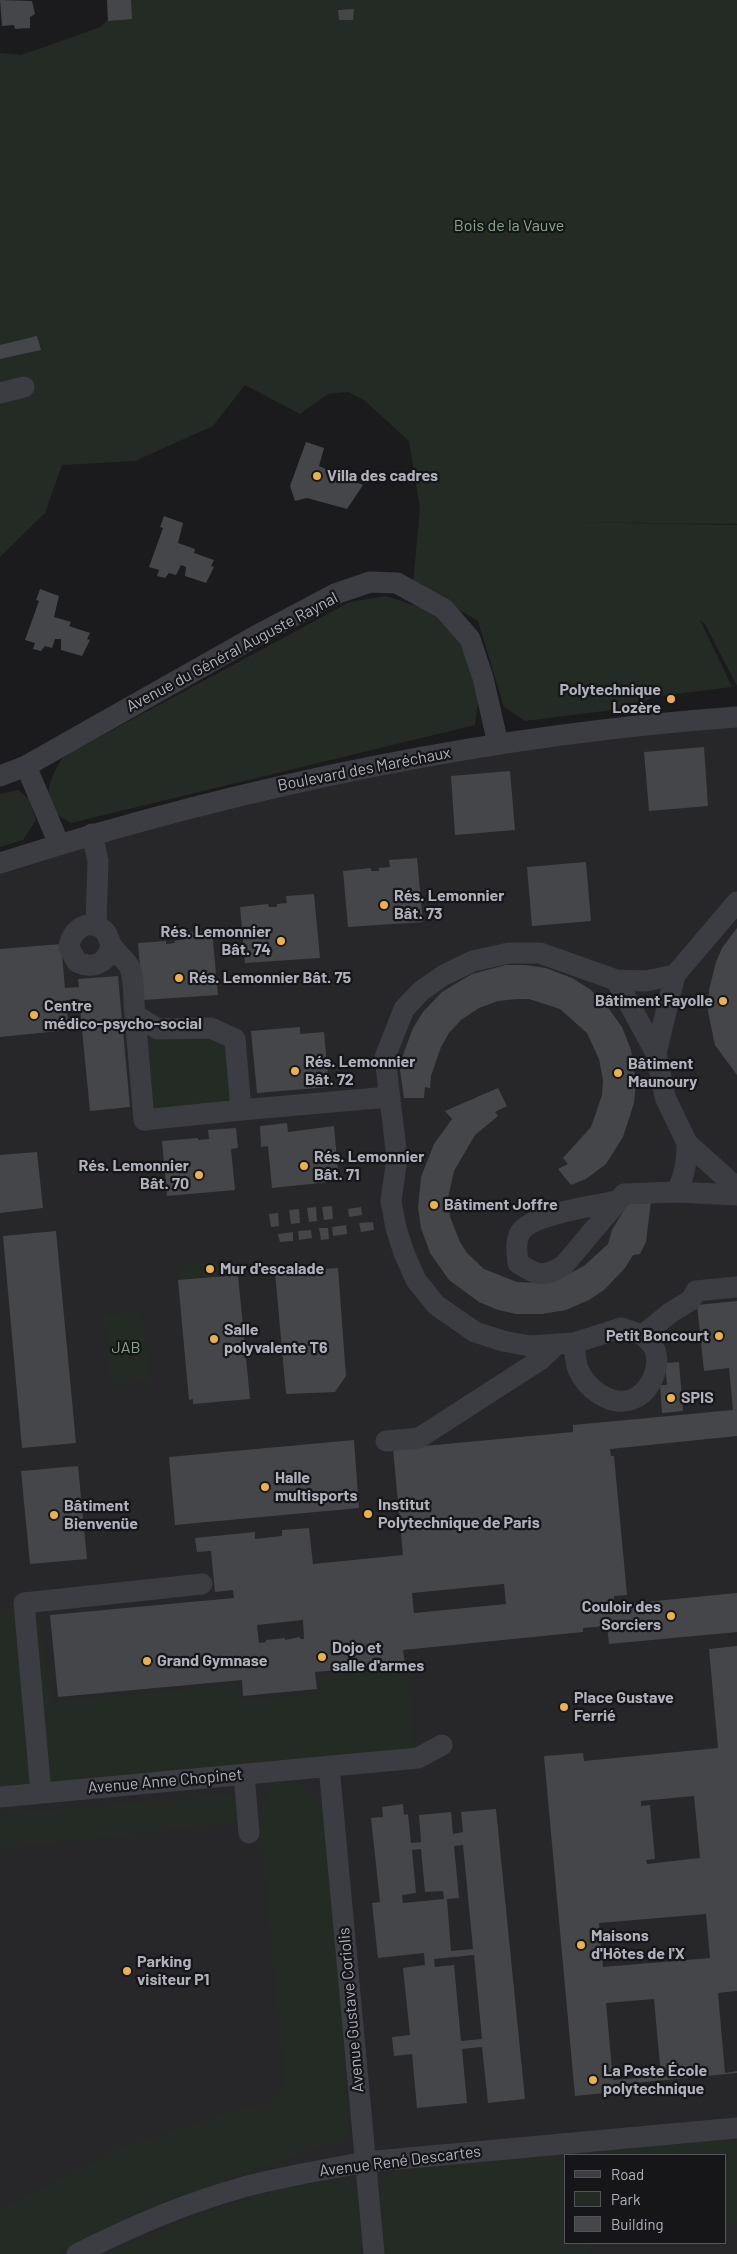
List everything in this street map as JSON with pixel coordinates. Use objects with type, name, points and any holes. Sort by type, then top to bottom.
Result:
[{"type":"street","points":[[0,393],[24,387]]},
{"type":"street","name":"Avenue du Général Auguste Raynal","points":[[0,776],[26,766],[255,636],[335,594],[370,582],[397,584],[444,609],[470,639],[483,678],[498,744]]},
{"type":"street","name":"Boulevard des Maréchaux","points":[[0,863],[92,834],[303,780],[498,744],[679,721],[737,717]]},
{"type":"street","points":[[26,766],[59,844]]},
{"type":"street","points":[[92,834],[98,861],[96,925]]},
{"type":"street","points":[[656,1053],[675,975],[737,902]]},
{"type":"street","points":[[110,944],[107,956],[99,964],[84,965],[73,957],[69,948],[72,935],[76,929],[86,925],[96,925],[106,932],[110,944],[130,968],[144,1120],[389,1097]]},
{"type":"street","points":[[566,1344],[578,1369],[592,1390],[609,1399],[630,1400],[650,1386],[657,1366],[654,1348],[642,1335],[621,1328],[566,1344],[530,1346],[504,1342],[475,1332],[436,1305],[416,1280],[404,1253],[391,1202],[397,1158],[385,1057],[393,1031],[404,1009],[421,991],[444,975],[474,961],[509,954],[540,953],[616,980],[646,981],[675,975]]},
{"type":"street","points":[[616,980],[656,1053],[665,1097],[687,1143],[737,1188]]},
{"type":"street","points":[[134,1015],[158,1029],[212,1028],[235,1039],[241,1110]]},
{"type":"street","points":[[676,1192],[683,1181],[687,1161],[687,1143]]},
{"type":"street","points":[[616,1201],[533,1220],[521,1231],[516,1246],[518,1263],[534,1274],[553,1272],[564,1264],[616,1201],[624,1194],[676,1192],[737,1196]]},
{"type":"street","points":[[642,1335],[690,1300],[696,1291],[737,1287]]},
{"type":"street","points":[[386,1441],[419,1438],[566,1344]]},
{"type":"street","points":[[41,1793],[24,1603],[202,1584]]},
{"type":"street","name":"Avenue Anne Chopinet","points":[[0,1797],[418,1758],[442,1745]]},
{"type":"street","name":"Avenue Gustave Coriolis","points":[[329,1766],[374,2254]]},
{"type":"street","points":[[244,1774],[249,1832]]},
{"type":"street","name":"Avenue René Descartes","points":[[77,2254],[114,2235],[187,2206],[236,2190],[306,2173],[365,2162],[737,2128]]},
{"type":"shaded area","name":"Institut Polytechnique de Paris","points":[[737,726],[737,2254],[0,2254],[0,872],[119,836],[256,800],[399,769],[653,732]]},
{"type":"green space","name":"Bois de la Vauve","points":[[125,0],[737,0],[737,524],[570,522],[737,525],[737,686],[705,624],[700,620],[732,687],[652,697],[636,707],[525,721],[504,707],[478,621],[413,583],[420,508],[409,441],[364,400],[348,392],[328,394],[300,414],[245,385],[213,426],[135,461],[62,465],[45,513],[0,557],[0,53],[21,55],[101,27]]},
{"type":"green space","points":[[386,596],[422,608],[451,625],[467,656],[478,702],[475,725],[71,823],[54,811],[49,797],[50,782],[64,756],[350,602]]},
{"type":"green space","points":[[18,790],[29,799],[36,820],[23,840],[0,847],[0,794]]},
{"type":"green space","points":[[147,1029],[197,1033],[228,1046],[231,1100],[218,1101],[219,1106],[159,1112],[151,1105]]},
{"type":"green space","name":"Mur d'escalade","points":[[236,1260],[238,1275],[178,1280],[184,1263]]},
{"type":"green space","name":"JAB","points":[[142,1310],[149,1381],[111,1385],[104,1315]]},
{"type":"green space","points":[[20,1606],[40,1624],[52,1702],[239,1684],[241,1700],[321,1693],[318,1676],[408,1667],[415,1751],[0,1789],[0,1608]]},
{"type":"green space","points":[[279,1781],[297,1784],[310,1790],[319,1802],[326,1818],[341,1995],[349,2136],[124,2218],[60,2254],[0,2254],[0,2210],[116,2149],[240,2109],[273,2101],[285,2082],[259,1823],[268,1789]]},
{"type":"green space","points":[[230,1794],[247,1814],[232,1823],[0,1849],[0,1815]]},
{"type":"green space","points":[[737,2136],[737,2222],[727,2223],[727,2154],[564,2154],[564,2244],[590,2244],[591,2254],[384,2254],[378,2199],[382,2183],[397,2169]]},
{"type":"green space","points":[[331,2180],[348,2181],[359,2191],[362,2254],[106,2254],[188,2218],[243,2199]]},
{"type":"building","points":[[0,0],[32,1],[35,14],[30,17],[30,28],[15,29],[14,25],[2,26]]},
{"type":"building","points":[[107,0],[131,0],[132,19],[108,21]]},
{"type":"building","points":[[354,9],[353,20],[339,20],[338,10]]},
{"type":"building","points":[[37,336],[41,350],[0,359],[0,345]]},
{"type":"building","name":"Villa des cadres","points":[[306,442],[324,448],[319,466],[363,485],[347,509],[307,498],[295,501],[290,486]]},
{"type":"building","points":[[164,516],[183,523],[178,543],[195,549],[194,553],[214,560],[211,566],[214,567],[206,583],[185,576],[186,567],[181,565],[176,575],[169,573],[165,578],[157,576],[159,570],[149,567],[163,528],[160,527]]},
{"type":"building","points":[[40,589],[59,596],[54,617],[71,622],[69,626],[90,633],[87,639],[90,640],[82,656],[61,650],[61,639],[55,639],[52,648],[45,646],[41,651],[33,649],[35,643],[25,640],[39,601],[36,600]]},
{"type":"building","points":[[704,747],[708,806],[649,811],[644,752]]},
{"type":"building","points":[[510,771],[515,830],[455,835],[451,776]]},
{"type":"building","name":"Rés. Lemonnier Bât. 73","points":[[417,858],[423,922],[348,927],[343,871],[371,868],[371,871],[379,871],[379,868],[390,867],[389,860]]},
{"type":"building","points":[[586,862],[591,921],[532,926],[527,867]]},
{"type":"building","name":"Rés. Lemonnier Bât. 74","points":[[314,894],[320,958],[245,963],[240,907],[268,904],[269,907],[277,907],[277,904],[287,903],[286,896]]},
{"type":"building","name":"Bâtiment Fayolle","points":[[737,928],[737,1075],[715,1045],[708,1012],[709,990],[716,962],[722,948]]},
{"type":"building","name":"Rés. Lemonnier Bât. 75","points":[[212,931],[218,995],[143,1000],[138,943],[166,941],[166,944],[175,943],[174,941],[185,939],[184,933]]},
{"type":"building","name":"Centre médico-psycho-social","points":[[61,944],[65,988],[79,987],[78,979],[118,976],[130,1107],[90,1111],[79,999],[66,1000],[69,1030],[0,1037],[0,949]]},
{"type":"building","name":"Bâtiment Maunoury","points":[[506,965],[546,968],[572,978],[591,990],[609,1009],[622,1027],[631,1050],[636,1084],[634,1103],[623,1137],[606,1164],[586,1179],[571,1185],[558,1169],[568,1164],[563,1158],[591,1127],[602,1095],[603,1080],[599,1059],[587,1033],[560,1009],[529,999],[498,1001],[479,1008],[461,1020],[449,1033],[441,1047],[431,1076],[430,1088],[425,1087],[424,1098],[404,1098],[400,1070],[403,1055],[413,1028],[423,1012],[442,992],[472,974]]},
{"type":"building","name":"Rés. Lemonnier Bât. 72","points":[[300,1027],[300,1034],[324,1032],[329,1087],[257,1093],[251,1031]]},
{"type":"building","name":"Bâtiment Joffre","points":[[498,1088],[507,1106],[495,1112],[498,1116],[475,1135],[454,1171],[448,1198],[450,1217],[460,1242],[467,1253],[484,1269],[517,1282],[542,1283],[559,1279],[584,1266],[608,1244],[612,1230],[630,1200],[651,1201],[646,1242],[640,1254],[633,1255],[625,1268],[604,1290],[589,1300],[566,1310],[542,1314],[516,1314],[498,1310],[479,1302],[449,1280],[430,1253],[421,1228],[418,1208],[421,1177],[434,1144],[452,1119],[445,1111]]},
{"type":"building","name":"Rés. Lemonnier Bât. 71","points":[[287,1123],[288,1132],[334,1126],[339,1181],[272,1188],[268,1146],[261,1147],[260,1126]]},
{"type":"building","name":"Rés. Lemonnier Bât. 70","points":[[236,1128],[238,1148],[231,1149],[235,1190],[167,1196],[162,1141],[209,1139],[208,1130]]},
{"type":"building","points":[[37,1152],[43,1208],[0,1213],[0,1155]]},
{"type":"building","points":[[332,1206],[333,1219],[324,1220],[322,1207]]},
{"type":"building","points":[[316,1207],[317,1221],[309,1222],[307,1208]]},
{"type":"building","points":[[361,1207],[362,1215],[349,1217],[348,1209]]},
{"type":"building","points":[[299,1209],[300,1223],[291,1224],[289,1210]]},
{"type":"building","points":[[278,1213],[279,1226],[271,1227],[269,1214]]},
{"type":"building","points":[[373,1222],[374,1230],[361,1232],[359,1223]]},
{"type":"building","points":[[346,1225],[347,1234],[333,1236],[332,1227]]},
{"type":"building","points":[[319,1228],[328,1228],[329,1239],[321,1240]]},
{"type":"building","points":[[311,1230],[312,1238],[299,1240],[298,1231]]},
{"type":"building","points":[[56,1231],[76,1443],[22,1448],[3,1236]]},
{"type":"building","points":[[293,1232],[293,1241],[280,1242],[278,1234]]},
{"type":"building","points":[[338,1268],[346,1376],[335,1392],[286,1394],[275,1272]]},
{"type":"building","name":"Salle polyvalente T6","points":[[238,1275],[250,1399],[193,1404],[193,1399],[189,1400],[178,1280]]},
{"type":"building","points":[[737,1301],[737,1436],[610,1449],[611,1456],[614,1456],[627,1595],[614,1596],[614,1605],[737,1593],[737,1632],[609,1644],[607,1626],[583,1628],[583,1632],[403,1650],[405,1664],[315,1672],[317,1689],[243,1696],[242,1680],[58,1697],[50,1615],[234,1598],[233,1590],[215,1592],[211,1551],[197,1552],[195,1538],[255,1532],[255,1539],[282,1536],[282,1530],[309,1528],[313,1564],[403,1555],[393,1449],[573,1432],[573,1425],[733,1410],[729,1368],[704,1371],[697,1305]],"holes":[[[504,1584],[506,1604],[414,1613],[412,1593]],[[303,1620],[304,1639],[300,1639],[300,1637],[285,1640],[285,1638],[266,1640],[266,1642],[259,1643],[257,1625]]]},
{"type":"building","name":"SPIS","points":[[679,1362],[683,1411],[662,1413],[660,1385],[667,1385],[665,1363]]},
{"type":"building","name":"Halle multisports","points":[[354,1440],[359,1508],[175,1525],[169,1457]]},
{"type":"building","name":"Bâtiment Bienvenüe","points":[[78,1466],[87,1559],[30,1564],[21,1471]]},
{"type":"building","points":[[737,1646],[737,1991],[718,1993],[725,2073],[737,2071],[737,2073],[614,2085],[615,2092],[575,2096],[544,1756],[583,1753],[584,1761],[718,1748],[709,1649]],"holes":[[[694,1796],[700,1858],[647,1864],[646,1860],[655,1859],[650,1805],[641,1806],[641,1801]],[[706,1914],[710,1958],[603,1967],[599,1923]],[[654,1999],[661,2076],[613,2080],[606,2003]]]},
{"type":"building","points":[[403,1804],[404,1815],[408,1814],[411,1843],[421,1842],[419,1815],[451,1812],[453,1834],[463,1832],[461,1812],[496,1809],[525,2099],[488,2103],[482,2047],[462,2049],[467,2103],[417,2108],[412,2054],[394,2056],[392,2037],[410,2035],[403,1968],[425,1965],[424,1953],[378,1958],[372,1903],[380,1902],[371,1818],[383,1817],[382,1807]],"holes":[[[463,1845],[473,1949],[451,1951],[447,1899],[459,1898],[454,1846]],[[421,1849],[425,1892],[443,1891],[444,1899],[403,1903],[402,1895],[416,1893],[412,1850]],[[474,1955],[482,2039],[461,2041],[454,1965],[435,1967],[434,1959]]]},
{"type":"place","name":"Villa des cadres","points":[[317,476]]},
{"type":"place","name":"Polytechnique Lozère","points":[[671,699]]},
{"type":"place","name":"Rés. Lemonnier Bât. 73","points":[[384,905]]},
{"type":"place","name":"Rés. Lemonnier Bât. 74","points":[[281,941]]},
{"type":"place","name":"Rés. Lemonnier Bât. 75","points":[[179,978]]},
{"type":"place","name":"Bâtiment Fayolle","points":[[723,1001]]},
{"type":"place","name":"Centre médico-psycho-social","points":[[34,1015]]},
{"type":"place","name":"Rés. Lemonnier Bât. 72","points":[[295,1071]]},
{"type":"place","name":"Bâtiment Maunoury","points":[[618,1073]]},
{"type":"place","name":"Rés. Lemonnier Bât. 71","points":[[304,1166]]},
{"type":"place","name":"Rés. Lemonnier Bât. 70","points":[[199,1175]]},
{"type":"place","name":"Bâtiment Joffre","points":[[434,1205]]},
{"type":"place","name":"Mur d'escalade","points":[[210,1269]]},
{"type":"place","name":"Petit Boncourt","points":[[719,1336]]},
{"type":"place","name":"Salle polyvalente T6","points":[[214,1339]]},
{"type":"place","name":"SPIS","points":[[671,1398]]},
{"type":"place","name":"Halle multisports","points":[[265,1487]]},
{"type":"place","name":"Institut Polytechnique de Paris","points":[[368,1514]]},
{"type":"place","name":"Bâtiment Bienvenüe","points":[[54,1515]]},
{"type":"place","name":"Couloir des Sorciers","points":[[671,1616]]},
{"type":"place","name":"Dojo et salle d'armes","points":[[322,1657]]},
{"type":"place","name":"Grand Gymnase","points":[[147,1661]]},
{"type":"place","name":"Place Gustave Ferrié","points":[[564,1707]]},
{"type":"place","name":"Maisons d'Hôtes de l'X","points":[[581,1945]]},
{"type":"place","name":"Parking visiteur P1","points":[[127,1971]]},
{"type":"place","name":"La Poste École polytechnique","points":[[593,2080]]}]
